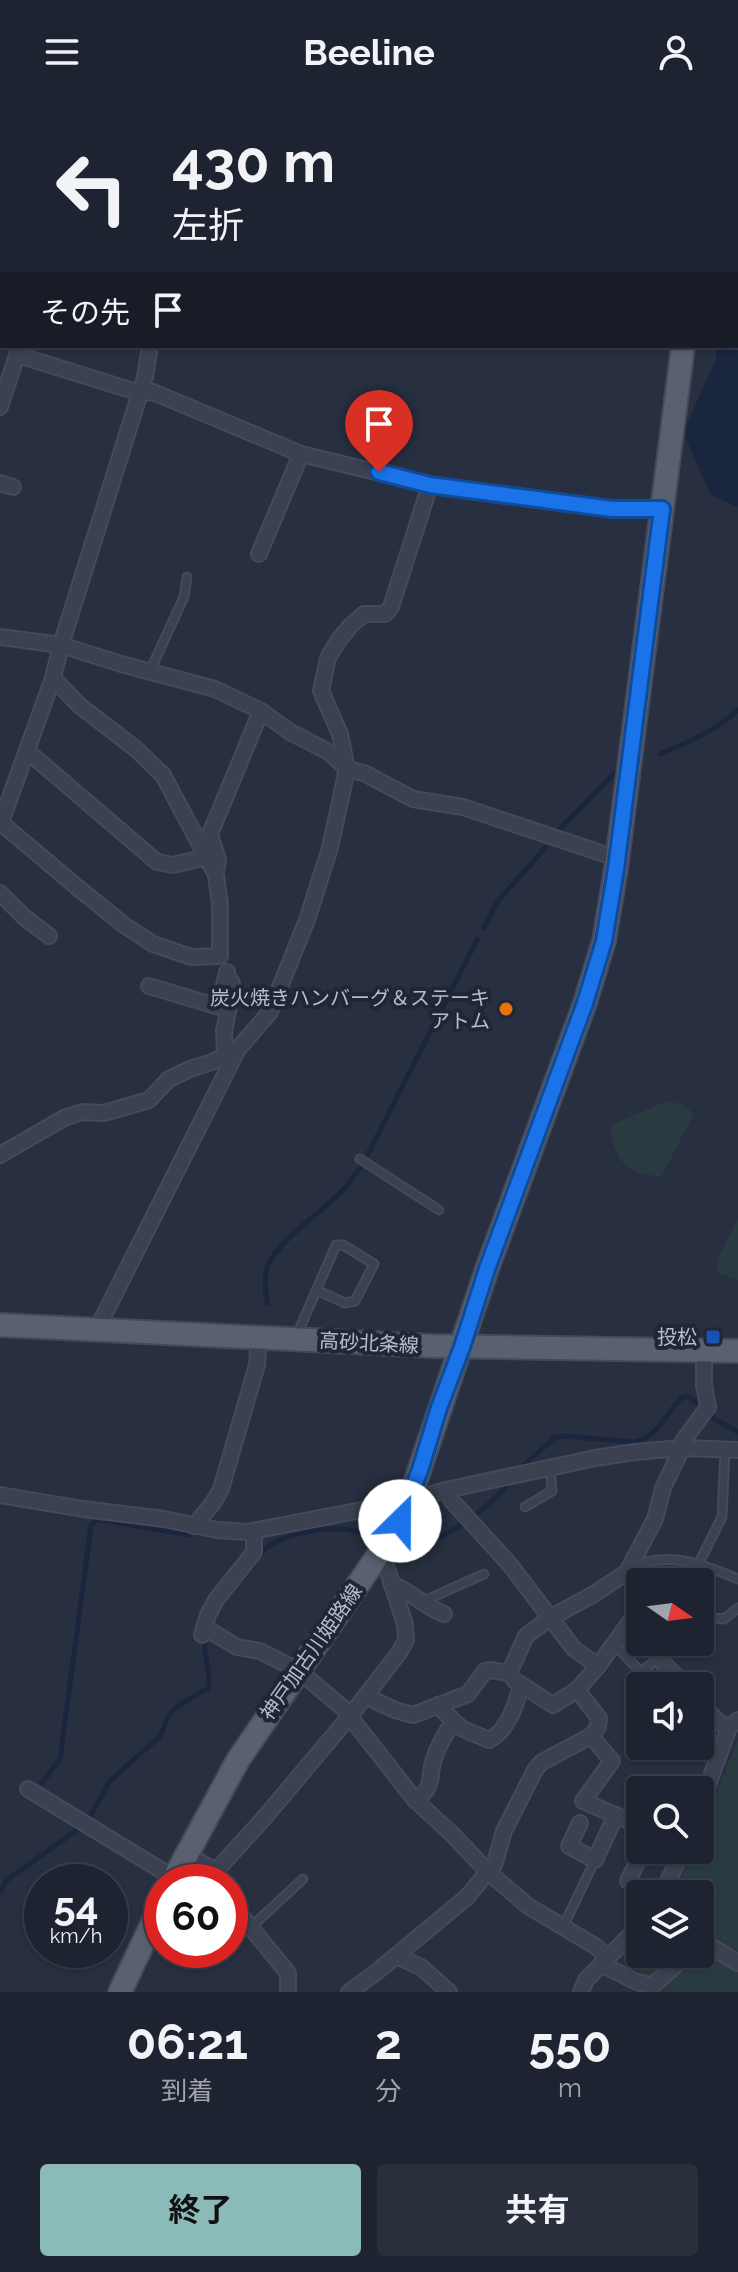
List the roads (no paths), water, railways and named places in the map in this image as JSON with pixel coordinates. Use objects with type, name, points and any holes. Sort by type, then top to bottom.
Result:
[{"type":"main road","name":"神戸加古川姫路線","points":[[181,1864],[238,1760],[400,1521],[487,1269],[585,1003],[604,941],[656,570],[683,348]]},
{"type":"main road","name":"高砂北条線","points":[[0,1325],[462,1347],[738,1351]]},
{"type":"main road","points":[[120,1992],[144,1941]]},
{"type":"street","points":[[150,348],[140,393],[53,678],[0,824],[89,897],[153,944],[191,957],[220,956]]},
{"type":"street","points":[[0,407],[19,350],[140,393],[153,392],[301,454],[430,485],[612,509],[662,509]]},
{"type":"street","points":[[259,554],[301,454]]},
{"type":"street","points":[[97,1329],[232,1052],[270,1012],[288,971],[330,848],[347,769],[340,734],[321,691],[328,658],[357,619],[364,614],[385,614],[391,607],[430,485]]},
{"type":"street","points":[[0,637],[61,645],[215,689],[261,711],[290,732],[329,752],[347,769],[364,773],[413,799],[463,807],[616,858]]},
{"type":"street","points":[[53,678],[80,706],[136,749],[163,775],[216,875]]},
{"type":"street","points":[[232,1052],[224,1031],[233,987],[220,956],[218,860],[210,834],[261,711]]},
{"type":"street","points":[[27,751],[66,782],[146,856],[173,865],[207,857]]},
{"type":"street","points":[[0,893],[49,936]]},
{"type":"street","points":[[149,986],[219,1007],[227,972]]},
{"type":"street","points":[[0,1155],[64,1118],[82,1112],[104,1113],[149,1100],[169,1079],[232,1052]]},
{"type":"street","points":[[200,1526],[221,1489],[257,1365],[259,1337]]},
{"type":"street","points":[[629,1568],[655,1519],[663,1488],[683,1441],[708,1407],[704,1385],[704,1350]]},
{"type":"street","points":[[0,1495],[233,1532],[254,1532],[635,1452],[682,1448],[731,1450]]},
{"type":"street","points":[[446,1490],[452,1501],[511,1566],[574,1649],[598,1666]]},
{"type":"street","points":[[254,1532],[254,1552],[216,1600],[206,1631],[237,1647],[260,1651],[299,1671],[350,1716],[415,1800],[487,1871],[528,1906],[595,1946],[604,1961],[637,1982],[652,1986],[673,1968]]},
{"type":"street","points":[[227,1864],[350,1716],[406,1640],[405,1624],[391,1584],[384,1546]]},
{"type":"street","points":[[509,1673],[526,1636],[626,1573]]},
{"type":"street","points":[[391,1584],[444,1614]]},
{"type":"street","points":[[365,1696],[413,1715],[468,1694],[485,1671],[490,1670],[509,1673],[521,1686],[553,1705],[577,1690],[626,1627]]},
{"type":"street","points":[[658,1658],[672,1672]]},
{"type":"street","points":[[438,1705],[453,1721],[489,1740],[496,1737],[514,1711],[521,1686]]},
{"type":"street","points":[[349,1992],[467,1897],[495,1863],[504,1831],[535,1770],[542,1762],[591,1736],[598,1727],[599,1718],[577,1690]]},
{"type":"street","points":[[712,1776],[734,1724],[714,1718]]},
{"type":"street","points":[[415,1800],[430,1785],[434,1757],[453,1721]]},
{"type":"street","points":[[591,1736],[612,1761],[583,1801],[626,1820]]},
{"type":"street","points":[[28,1789],[148,1864]]},
{"type":"street","points":[[580,1823],[569,1846],[595,1860],[616,1815]]},
{"type":"street","points":[[186,1854],[199,1864]]},
{"type":"street","points":[[248,1923],[288,1973],[288,1992]]},
{"type":"street","points":[[581,1992],[586,1980],[626,1939]]},
{"type":"street","points":[[714,1948],[738,1963]]},
{"type":"street","points":[[396,1956],[421,1967],[449,1992]]},
{"type":"lane","points":[[149,671],[184,597],[187,577]]},
{"type":"lane","points":[[363,1162],[439,1210]]},
{"type":"lane","points":[[295,1339],[316,1290],[336,1245],[343,1245],[374,1264],[355,1301],[345,1303],[316,1290]]},
{"type":"lane","points":[[699,1563],[722,1517],[731,1450]]},
{"type":"lane","points":[[525,1507],[552,1491],[550,1469]]},
{"type":"lane","points":[[632,1568],[649,1560],[669,1559],[699,1563],[738,1579]]},
{"type":"lane","points":[[423,1602],[484,1574]]},
{"type":"lane","points":[[714,1618],[724,1619],[738,1608]]},
{"type":"lane","points":[[614,1644],[641,1672],[658,1658]]},
{"type":"lane","points":[[563,1927],[595,1860]]},
{"type":"lane","points":[[251,1927],[303,1879]]},
{"type":"water","points":[[721,348],[738,348],[738,507],[711,495],[683,432]]},
{"type":"waterway","points":[[718,359],[719,348]]},
{"type":"waterway","points":[[660,754],[711,730],[738,710]]},
{"type":"waterway","points":[[557,832],[613,775],[620,772]]},
{"type":"waterway","points":[[484,928],[497,902],[545,848]]},
{"type":"waterway","points":[[368,1154],[477,940]]},
{"type":"waterway","points":[[267,1303],[266,1274],[274,1255],[345,1188],[360,1168]]},
{"type":"waterway","points":[[516,1472],[554,1438],[565,1436],[634,1442],[646,1438],[686,1396],[711,1417],[738,1432]]},
{"type":"waterway","points":[[391,1546],[422,1544],[457,1528],[489,1504],[511,1480]]},
{"type":"waterway","points":[[42,1783],[60,1759],[91,1526],[97,1519],[188,1535],[193,1531]]},
{"type":"waterway","points":[[235,1584],[264,1550],[295,1535],[345,1529],[378,1542]]},
{"type":"waterway","points":[[0,1892],[7,1880],[88,1820],[109,1782],[159,1737],[170,1714],[208,1688],[205,1640]]},
{"type":"place","name":"炭火焼きハンバーグ＆ステーキ アトム","points":[[506,1009]]},
{"type":"place","name":"投松","points":[[713,1337]]}]
